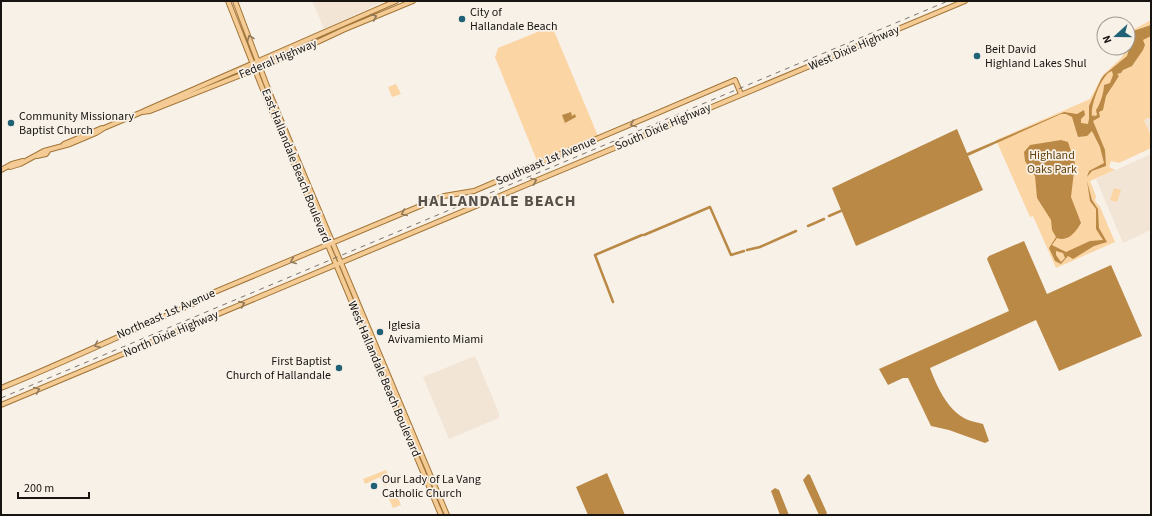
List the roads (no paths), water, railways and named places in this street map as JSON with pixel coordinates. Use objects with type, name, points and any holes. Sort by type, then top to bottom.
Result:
[{"type":"main road","name":"East Hallandale Beach Boulevard","points":[[228,1],[254,64],[258,68],[298,165],[318,208],[338,264]]},
{"type":"main road","name":"East Hallandale Beach Boulevard","points":[[235,1],[259,61],[258,68],[291,155],[298,165],[306,193],[330,244]]},
{"type":"main road","name":"Federal Highway","points":[[1,170],[46,154],[48,151],[96,129],[104,128],[142,112],[149,107],[254,64],[396,1]]},
{"type":"main road","name":"Federal Highway","points":[[142,112],[150,111],[308,48],[343,30],[413,1]]},
{"type":"main road","name":"West Dixie Highway","points":[[742,94],[966,1]]},
{"type":"main road","name":"Southeast 1st Avenue","points":[[330,244],[444,196],[474,191],[735,80],[742,94]]},
{"type":"main road","name":"South Dixie Highway","points":[[338,264],[742,94]]},
{"type":"main road","points":[[306,193],[309,194],[314,205],[318,208]]},
{"type":"main road","name":"Northeast 1st Avenue","points":[[1,388],[52,368],[88,349],[194,304],[205,296],[330,244]]},
{"type":"main road","name":"North Dixie Highway","points":[[1,405],[338,264]]},
{"type":"main road","name":"West Hallandale Beach Boulevard","points":[[338,264],[441,515]]},
{"type":"main road","name":"West Hallandale Beach Boulevard","points":[[338,264],[447,515]]},
{"type":"waterway","points":[[644,235],[710,207],[731,255],[744,251]]},
{"type":"waterway","points":[[829,216],[843,210]]},
{"type":"waterway","points":[[808,226],[824,219]]},
{"type":"waterway","points":[[747,250],[760,247],[796,231]]},
{"type":"waterway","points":[[613,302],[595,255],[642,235]]},
{"type":"railway","points":[[1,398],[948,1]]},
{"type":"place","name":"City of Hallandale Beach","points":[[462,19]]},
{"type":"place","name":"Beit David Highland Lakes Shul","points":[[977,56]]},
{"type":"place","name":"Community Missionary Baptist Church","points":[[11,123]]},
{"type":"place","name":"Iglesia Avivamiento Miami","points":[[380,332]]},
{"type":"place","name":"First Baptist Church of Hallandale","points":[[339,368]]},
{"type":"place","name":"Our Lady of La Vang Catholic Church","points":[[374,486]]},
{"type":"district","name":"HALLANDALE BEACH","points":[[497,201]]},
{"type":"park label","name":"Highland Oaks Park","points":[[1052,162]]}]
